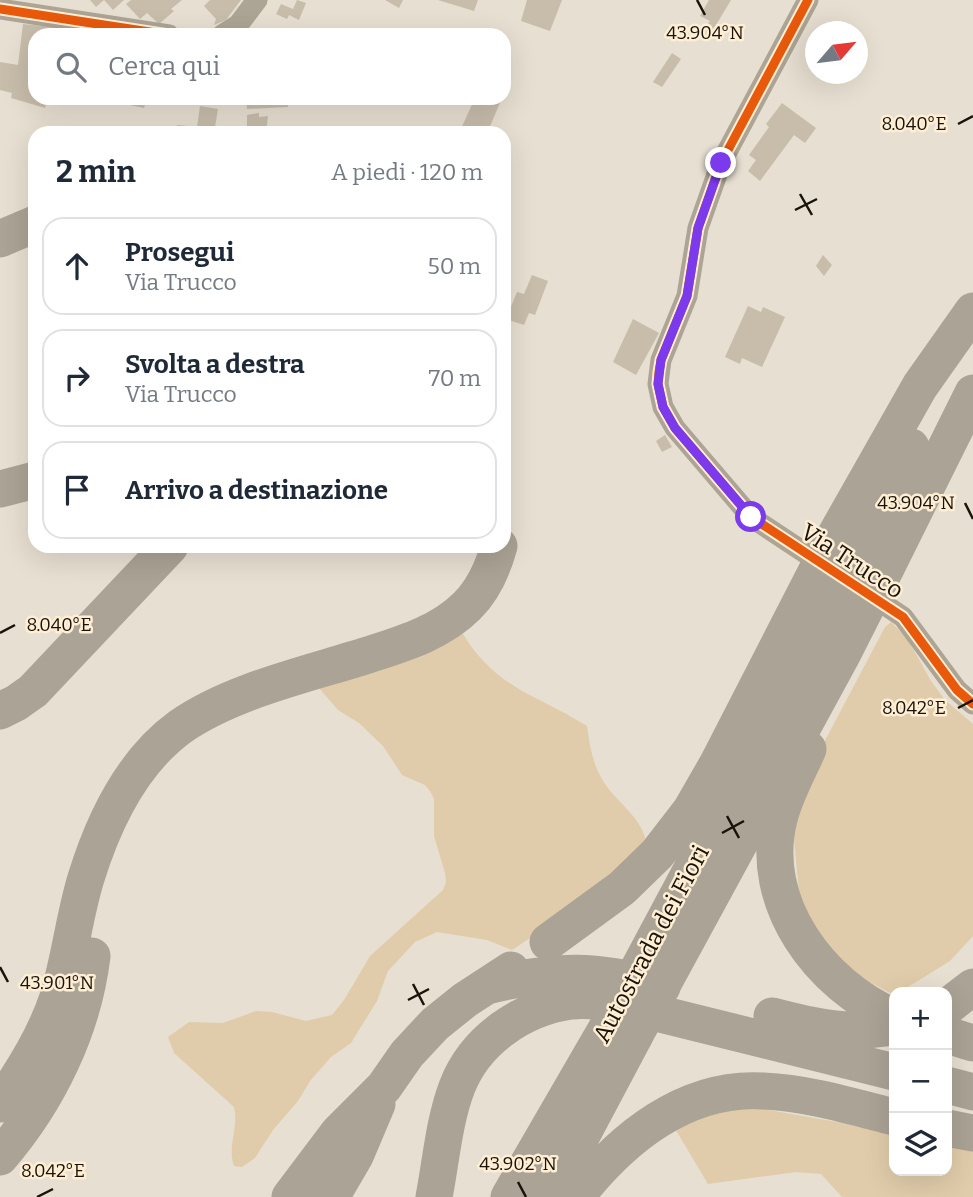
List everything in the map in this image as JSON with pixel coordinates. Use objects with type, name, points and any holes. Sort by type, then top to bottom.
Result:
[{"type":"highway","points":[[0,239],[28,227]]},
{"type":"highway","name":"Autostrada dei Fiori","points":[[549,1197],[622,1031],[858,556],[973,312]]},
{"type":"highway","name":"Autostrada dei Fiori","points":[[509,1197],[622,1031],[842,654],[858,556],[973,393]]},
{"type":"highway","points":[[0,489],[28,482]]},
{"type":"highway","points":[[0,711],[16,704],[33,691],[163,553]]},
{"type":"highway","points":[[0,1104],[27,1064],[45,1030],[61,984],[86,878],[119,800],[138,768],[179,728],[211,708],[404,644],[433,630],[467,606],[488,575],[496,553]]},
{"type":"highway","points":[[290,1197],[339,1132],[384,1087],[407,1054],[435,1024],[622,888],[657,854],[691,810],[718,764],[858,556]]},
{"type":"highway","points":[[842,654],[823,712],[778,821],[777,875],[784,905],[800,937],[821,965],[868,1005],[889,1015]]},
{"type":"highway","points":[[0,1157],[30,1117],[50,1084],[68,1048],[81,1009],[90,969],[105,830]]},
{"type":"highway","points":[[491,985],[535,975],[569,972],[606,974],[639,980],[808,1025],[857,1032],[889,1028]]},
{"type":"highway","points":[[952,1003],[973,988]]},
{"type":"highway","points":[[434,1197],[450,1110],[466,1068],[484,1044],[504,1027],[524,1014],[550,1006],[572,1001],[624,1005],[889,1071]]},
{"type":"highway","points":[[952,1037],[973,1043]]},
{"type":"highway","points":[[952,1086],[973,1092]]},
{"type":"highway","points":[[331,1197],[355,1156],[384,1087]]},
{"type":"highway","points":[[576,1197],[606,1161],[643,1129],[678,1108],[719,1095],[761,1091],[809,1096],[889,1116]]},
{"type":"highway","points":[[952,1129],[973,1133]]},
{"type":"street","points":[[234,28],[257,0]]},
{"type":"street","name":"Via Trucco","points":[[808,0],[721,163],[698,228],[687,296],[661,360],[658,384],[660,396],[675,428],[751,517],[903,617],[957,690],[973,704]]},
{"type":"street","points":[[6,10],[123,28]]},
{"type":"shaded area","points":[[891,622],[907,638],[945,700],[973,724],[973,936],[950,961],[908,987],[889,987],[889,992],[851,972],[817,937],[799,891],[792,818],[820,750],[885,627]]},
{"type":"shaded area","points":[[462,632],[488,666],[503,678],[587,726],[593,756],[601,777],[640,825],[646,842],[585,902],[512,950],[487,940],[437,932],[415,942],[388,971],[377,1001],[351,1043],[331,1057],[310,1081],[255,1158],[242,1167],[234,1166],[234,1107],[174,1053],[168,1037],[189,1022],[223,1023],[256,1011],[272,1012],[306,1021],[332,1015],[370,956],[443,890],[445,873],[434,836],[434,799],[430,791],[425,785],[402,775],[383,746],[359,723],[338,710],[319,688]]},
{"type":"shaded area","points":[[763,1109],[889,1131],[889,1176],[952,1176],[952,1143],[973,1147],[973,1197],[842,1197],[821,1174],[796,1172],[708,1184],[674,1127],[721,1111]]},
{"type":"building","points":[[90,0],[104,0],[96,7]]},
{"type":"building","points":[[104,0],[124,0],[113,10]]},
{"type":"building","points":[[131,0],[182,0],[159,24],[147,13],[140,19],[126,4]]},
{"type":"building","points":[[210,0],[241,0],[226,20],[214,25],[216,19],[204,6]]},
{"type":"building","points":[[297,0],[306,3],[299,20],[289,15],[287,19],[276,14],[281,4],[293,9]]},
{"type":"building","points":[[385,0],[403,0],[399,8]]},
{"type":"building","points":[[438,0],[478,0],[474,11]]},
{"type":"building","points":[[527,0],[562,0],[550,31],[521,21]]},
{"type":"building","points":[[709,0],[731,0],[707,40],[699,36],[710,21],[700,16]]},
{"type":"building","points":[[23,24],[54,27],[28,28],[28,103],[11,98],[12,93],[0,90],[0,62],[18,65]]},
{"type":"building","points":[[672,53],[681,59],[662,87],[653,82]]},
{"type":"building","points":[[782,103],[816,128],[805,143],[794,135],[760,181],[748,171],[756,160],[749,155],[769,127],[766,124]]},
{"type":"building","points":[[247,105],[288,107],[247,109]]},
{"type":"building","points":[[472,105],[499,105],[490,126],[462,126]]},
{"type":"building","points":[[200,106],[218,109],[215,126],[197,126]]},
{"type":"building","points":[[259,113],[259,117],[268,116],[267,126],[247,126],[247,115]]},
{"type":"building","points":[[823,255],[832,265],[824,276],[816,266]]},
{"type":"building","points":[[532,275],[548,281],[535,315],[529,313],[524,325],[511,321],[511,307],[517,292],[524,294]]},
{"type":"building","points":[[748,306],[761,312],[763,307],[785,317],[762,367],[742,358],[740,364],[725,357]]},
{"type":"building","points":[[633,319],[659,333],[636,375],[613,362]]},
{"type":"building","points":[[665,435],[672,447],[662,452],[656,441]]},
{"type":"cycle path","points":[[808,0],[721,163],[698,228],[687,296],[661,360],[658,384],[663,407],[675,428],[751,517],[903,617],[957,690],[973,704]]},
{"type":"cycle path","points":[[0,9],[124,28]]},
{"type":"route","points":[[721,163],[698,228],[687,296],[661,360],[658,384],[668,418],[751,517]]}]
